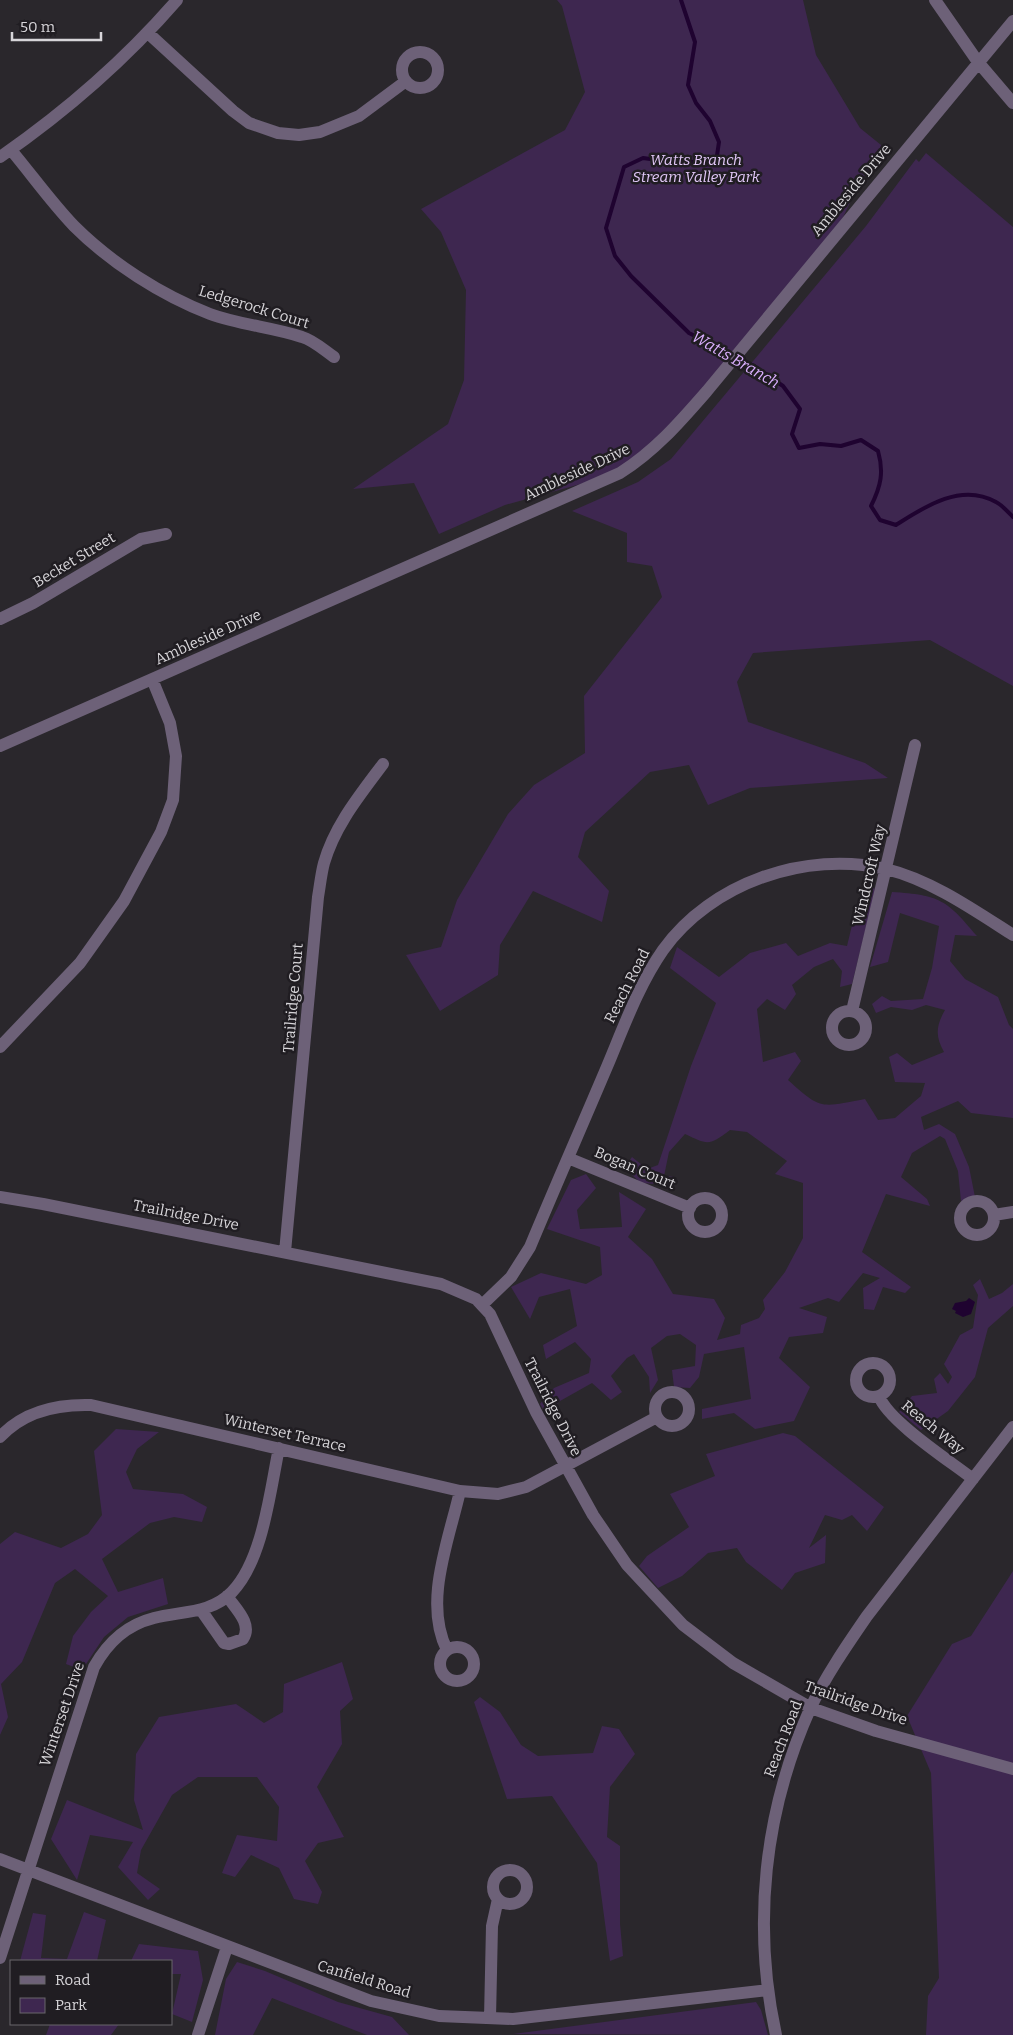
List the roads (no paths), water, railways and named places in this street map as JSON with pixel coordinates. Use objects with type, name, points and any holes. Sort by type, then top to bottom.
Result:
[{"type":"street","points":[[0,157],[90,89],[148,33],[177,0]]},
{"type":"street","points":[[935,0],[978,62],[1013,102]]},
{"type":"street","name":"Ambleside Drive","points":[[0,746],[620,473],[644,458],[661,443],[708,391],[1013,21]]},
{"type":"street","points":[[148,33],[233,111],[249,123],[278,133],[299,135],[320,132],[359,116],[406,81]]},
{"type":"street","name":"Ledgerock Court","points":[[11,150],[74,226],[106,254],[141,278],[177,300],[211,314],[250,326],[304,337],[334,357]]},
{"type":"street","name":"Becket Street","points":[[0,619],[141,539],[166,534]]},
{"type":"street","points":[[0,1047],[80,963],[124,901],[161,832],[173,800],[176,756],[170,723],[152,679]]},
{"type":"street","name":"Windcroft Way","points":[[852,1011],[915,745]]},
{"type":"street","name":"Trailridge Court","points":[[285,1252],[317,907],[324,863],[334,837],[350,808],[383,764]]},
{"type":"street","name":"Reach Road","points":[[483,1304],[521,1264],[632,1007],[652,966],[665,948],[699,914],[740,886],[775,873],[804,867],[837,864],[887,869],[943,893],[1013,935]]},
{"type":"street","name":"Bogan Court","points":[[568,1158],[690,1208]]},
{"type":"street","name":"Trailridge Drive","points":[[0,1197],[285,1252],[455,1288],[483,1304],[495,1324],[516,1371],[566,1466],[608,1538],[627,1565],[662,1604],[704,1642],[733,1663],[811,1708],[876,1730],[1013,1769]]},
{"type":"street","points":[[994,1215],[1013,1212]]},
{"type":"street","name":"Reach Way","points":[[879,1396],[881,1402],[894,1418],[973,1479]]},
{"type":"street","name":"Winterset Terrace","points":[[0,1437],[6,1430],[36,1412],[66,1404],[91,1405],[460,1491],[485,1494],[510,1492],[546,1478],[657,1417]]},
{"type":"street","name":"Reach Road","points":[[776,2035],[768,1990],[763,1926],[764,1892],[771,1836],[786,1774],[811,1708],[847,1646],[868,1616],[1013,1427]]},
{"type":"street","name":"Winterset Drive","points":[[0,1958],[90,1678],[101,1655],[121,1633],[140,1622],[155,1617],[202,1610],[227,1596],[243,1578],[252,1560],[262,1524],[279,1448]]},
{"type":"street","points":[[447,1650],[437,1621],[439,1582],[460,1491]]},
{"type":"street","points":[[202,1610],[224,1643],[229,1644],[243,1639],[246,1635],[246,1625],[227,1596]]},
{"type":"street","name":"Canfield Road","points":[[0,1859],[227,1947],[384,2005],[439,2016],[513,2019],[768,1990]]},
{"type":"street","points":[[490,2018],[492,1926],[498,1899]]},
{"type":"street","points":[[198,2035],[227,1947]]},
{"type":"waterway","name":"Watts Branch","points":[[681,0],[695,42],[688,85],[696,103],[710,121],[719,142],[716,162],[705,165],[689,161],[672,162],[643,158],[624,167],[606,228],[615,256],[631,276],[689,333],[754,366],[783,386],[800,409],[792,434],[799,448],[820,444],[841,446],[861,440],[878,451],[881,472],[877,492],[871,506],[880,520],[896,525],[943,499],[970,495],[996,502],[1013,517]]},
{"type":"park label","name":"Watts Branch Stream Valley Park","points":[[696,168]]}]
